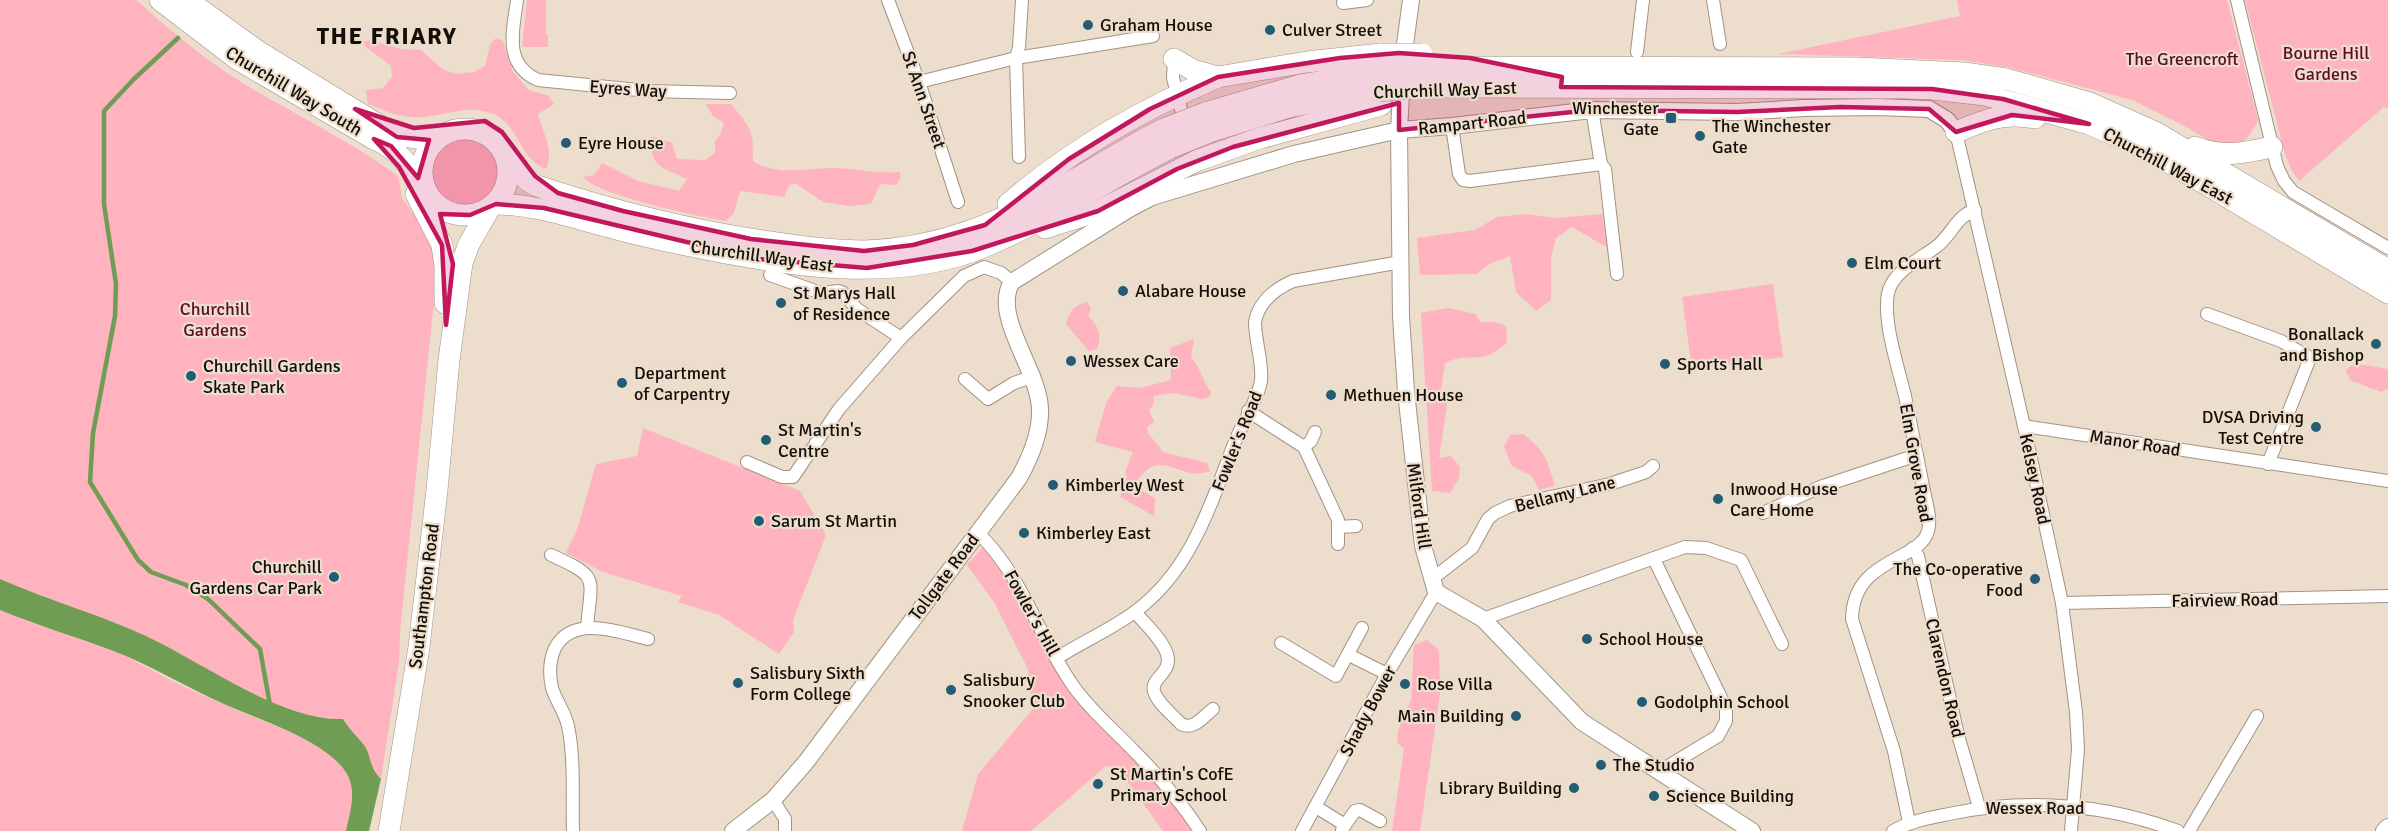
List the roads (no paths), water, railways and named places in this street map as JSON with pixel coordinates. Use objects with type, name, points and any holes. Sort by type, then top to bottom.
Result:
[{"type":"highway","name":"Churchill Way South","points":[[160,0],[237,59],[393,149],[424,185]]},
{"type":"highway","name":"Churchill Way South","points":[[187,0],[259,52],[382,127],[402,136],[421,139],[437,138]]},
{"type":"highway","points":[[1174,58],[1193,70],[1218,77]]},
{"type":"highway","points":[[985,225],[1020,194],[1069,159],[1150,109],[1218,77],[1296,63],[1379,81],[1422,77],[1470,58],[1511,77]]},
{"type":"highway","name":"Churchill Way East","points":[[507,160],[528,181],[558,193],[707,231],[835,250],[880,250],[951,237],[985,225],[1167,138],[1209,122],[1288,107],[1379,81],[1422,77],[1857,69],[1964,73],[2006,79],[2073,98],[2155,132],[2388,270]]},
{"type":"highway","name":"Churchill Way East","points":[[1511,77],[1932,89],[2003,99],[2089,124],[2132,142],[2388,293]]},
{"type":"highway","points":[[1004,238],[1044,229],[1098,211],[1196,161],[1260,138],[1379,81]]},
{"type":"highway","points":[[355,109],[414,128],[433,127],[462,120],[485,121],[502,132],[535,176],[558,193]]},
{"type":"highway","points":[[1956,132],[1987,119],[2012,115],[2089,124]]},
{"type":"highway","points":[[456,130],[478,130],[496,141],[507,160],[508,182],[492,207],[457,214],[437,207],[424,185],[422,174],[423,160],[429,146],[437,138],[456,130]]},
{"type":"highway","points":[[2155,132],[2220,154],[2272,147]]},
{"type":"highway","name":"Churchill Way East","points":[[492,207],[529,205],[673,242],[758,259],[810,266],[867,268],[925,262],[972,251],[1004,238],[1167,138]]},
{"type":"highway","points":[[374,140],[399,167],[428,215],[442,245],[446,266],[446,325]]},
{"type":"highway","name":"Southampton Road","points":[[437,207],[449,239],[453,264],[446,325],[449,360]]},
{"type":"highway","name":"Southampton Road","points":[[389,831],[419,647],[449,360],[462,263],[469,244],[492,207]]},
{"type":"street","name":"Eyres Way","points":[[517,0],[512,43],[518,64],[527,75],[550,82],[637,90],[730,93]]},
{"type":"street","name":"St Ann Street","points":[[888,0],[919,82],[958,202]]},
{"type":"street","points":[[1019,157],[1017,58],[1022,0]]},
{"type":"street","points":[[1343,3],[1367,0]]},
{"type":"street","name":"Milford Hill","points":[[1411,0],[1402,59],[1398,130],[1401,316],[1408,416],[1423,546],[1434,585]]},
{"type":"street","points":[[1637,52],[1643,0]]},
{"type":"street","points":[[1713,0],[1720,44]]},
{"type":"street","points":[[2237,0],[2280,174],[2294,192],[2388,248]]},
{"type":"street","points":[[919,82],[1017,58],[1153,36]]},
{"type":"street","points":[[1174,58],[1173,78],[1196,161]]},
{"type":"street","name":"Rampart Road","points":[[1012,282],[1152,197],[1294,154],[1398,130],[1592,110],[1737,112],[1804,108],[1920,108],[1941,116],[1956,132]]},
{"type":"street","points":[[1592,110],[1601,164],[1605,170],[1617,274]]},
{"type":"street","points":[[1452,126],[1459,174],[1462,180],[1601,164]]},
{"type":"street","name":"Kelsey Road","points":[[1956,132],[2062,603],[2076,712],[2078,749],[2071,831]]},
{"type":"street","name":"Elm Grove Road","points":[[1909,822],[1894,751],[1855,629],[1852,611],[1856,594],[1865,581],[1886,563],[1913,548],[1924,539],[1928,531],[1928,516],[1917,455],[1890,329],[1887,296],[1890,286],[1902,271],[1947,238],[1958,220],[1966,213],[1975,210]]},
{"type":"street","name":"Fowler's Road","points":[[1057,658],[1135,612],[1166,584],[1187,555],[1201,529],[1261,380],[1255,331],[1256,314],[1272,293],[1281,286],[1309,278],[1401,262]]},
{"type":"street","points":[[747,462],[782,477],[793,477],[839,409],[901,338],[952,287],[976,269],[992,268],[1012,282]]},
{"type":"street","points":[[770,275],[816,292],[842,292],[857,309],[901,338]]},
{"type":"street","name":"Tollgate Road","points":[[733,831],[773,800],[806,762],[1019,478],[1029,461],[1040,411],[1034,376],[1006,310],[1006,297],[1012,282]]},
{"type":"street","points":[[2207,314],[2281,340],[2310,358],[2268,464]]},
{"type":"street","points":[[965,379],[988,399],[1014,383],[1034,376]]},
{"type":"street","points":[[1248,411],[1304,447],[1338,520],[1338,544]]},
{"type":"street","name":"Manor Road","points":[[2024,426],[2388,481]]},
{"type":"street","points":[[1304,447],[1311,441],[1315,432]]},
{"type":"street","points":[[1763,513],[1820,487],[1917,455]]},
{"type":"street","name":"Bellamy Lane","points":[[1434,585],[1472,548],[1488,519],[1495,513],[1510,506],[1610,484],[1646,472],[1653,466]]},
{"type":"street","points":[[1338,527],[1356,526]]},
{"type":"street","name":"Fowler's Hill","points":[[977,532],[1002,559],[1072,684],[1089,708],[1127,743],[1163,782],[1200,831]]},
{"type":"street","points":[[1483,620],[1685,547],[1706,548],[1742,560],[1782,644]]},
{"type":"street","name":"Clarendon Road","points":[[1913,548],[1918,556],[1958,735],[1979,807]]},
{"type":"street","points":[[551,555],[582,569],[588,576],[591,590],[587,628]]},
{"type":"street","points":[[1654,558],[1726,708],[1726,722],[1718,736],[1660,771]]},
{"type":"street","points":[[1434,585],[1483,620],[1582,722],[1752,831]]},
{"type":"street","name":"Shady Bower","points":[[1302,831],[1434,585]]},
{"type":"street","name":"Fairview Road","points":[[2062,603],[2388,596]]},
{"type":"street","points":[[1135,612],[1167,654],[1164,672],[1154,682],[1155,695],[1186,727],[1192,726],[1213,708]]},
{"type":"street","points":[[1281,643],[1336,676],[1362,628]]},
{"type":"street","points":[[573,831],[572,757],[568,724],[554,694],[549,670],[551,657],[565,636],[576,630],[606,629],[648,639]]},
{"type":"street","points":[[1349,655],[1387,674]]},
{"type":"street","points":[[2189,831],[2257,716]]},
{"type":"street","points":[[773,800],[785,819],[785,831]]},
{"type":"street","name":"Wessex Road","points":[[1893,831],[1909,822],[1979,807],[2021,805],[2073,806],[2113,812],[2178,831]]},
{"type":"street","points":[[1316,807],[1343,828],[1355,811],[1360,810],[1380,821]]},
{"type":"street","points":[[2384,831],[2388,826]]},
{"type":"waterway","points":[[178,38],[104,111],[104,204],[116,284],[115,316],[93,433],[90,482],[138,560],[151,572],[186,585],[208,599],[260,649],[270,705]]},
{"type":"place","name":"Graham House","points":[[1088,25]]},
{"type":"place","name":"Culver Street","points":[[1270,30]]},
{"type":"place","name":"Winchester Gate","points":[[1671,118]]},
{"type":"place","name":"The Winchester Gate","points":[[1700,136]]},
{"type":"place","name":"Eyre House","points":[[566,143]]},
{"type":"place","name":"Elm Court","points":[[1852,263]]},
{"type":"place","name":"Alabare House","points":[[1123,291]]},
{"type":"place","name":"St Marys Hall of Residence","points":[[781,303]]},
{"type":"place","name":"Bonallack and Bishop","points":[[2376,344]]},
{"type":"place","name":"Wessex Care","points":[[1071,361]]},
{"type":"place","name":"Sports Hall","points":[[1665,364]]},
{"type":"place","name":"Churchill Gardens Skate Park","points":[[191,376]]},
{"type":"place","name":"Department of Carpentry","points":[[622,383]]},
{"type":"place","name":"Methuen House","points":[[1331,395]]},
{"type":"place","name":"DVSA Driving Test Centre","points":[[2316,427]]},
{"type":"place","name":"St Martin's Centre","points":[[766,440]]},
{"type":"place","name":"Kimberley West","points":[[1053,485]]},
{"type":"place","name":"Inwood House Care Home","points":[[1718,499]]},
{"type":"place","name":"Sarum St Martin","points":[[759,521]]},
{"type":"place","name":"Kimberley East","points":[[1024,533]]},
{"type":"place","name":"Churchill Gardens Car Park","points":[[334,577]]},
{"type":"place","name":"The Co-operative Food","points":[[2035,579]]},
{"type":"place","name":"School House","points":[[1587,639]]},
{"type":"place","name":"Salisbury Sixth Form College","points":[[738,683]]},
{"type":"place","name":"Rose Villa","points":[[1405,684]]},
{"type":"place","name":"Salisbury Snooker Club","points":[[951,690]]},
{"type":"place","name":"Godolphin School","points":[[1642,702]]},
{"type":"place","name":"Main Building","points":[[1516,716]]},
{"type":"place","name":"The Studio","points":[[1601,765]]},
{"type":"place","name":"St Martin's CofE Primary School","points":[[1098,784]]},
{"type":"place","name":"Library Building","points":[[1574,788]]},
{"type":"place","name":"Science Building","points":[[1654,796]]},
{"type":"district","name":"THE FRIARY","points":[[387,36]]},
{"type":"park label","name":"The Greencroft","points":[[2182,59]]},
{"type":"park label","name":"Bourne Hill Gardens","points":[[2326,63]]},
{"type":"park label","name":"Churchill Gardens","points":[[215,319]]}]
